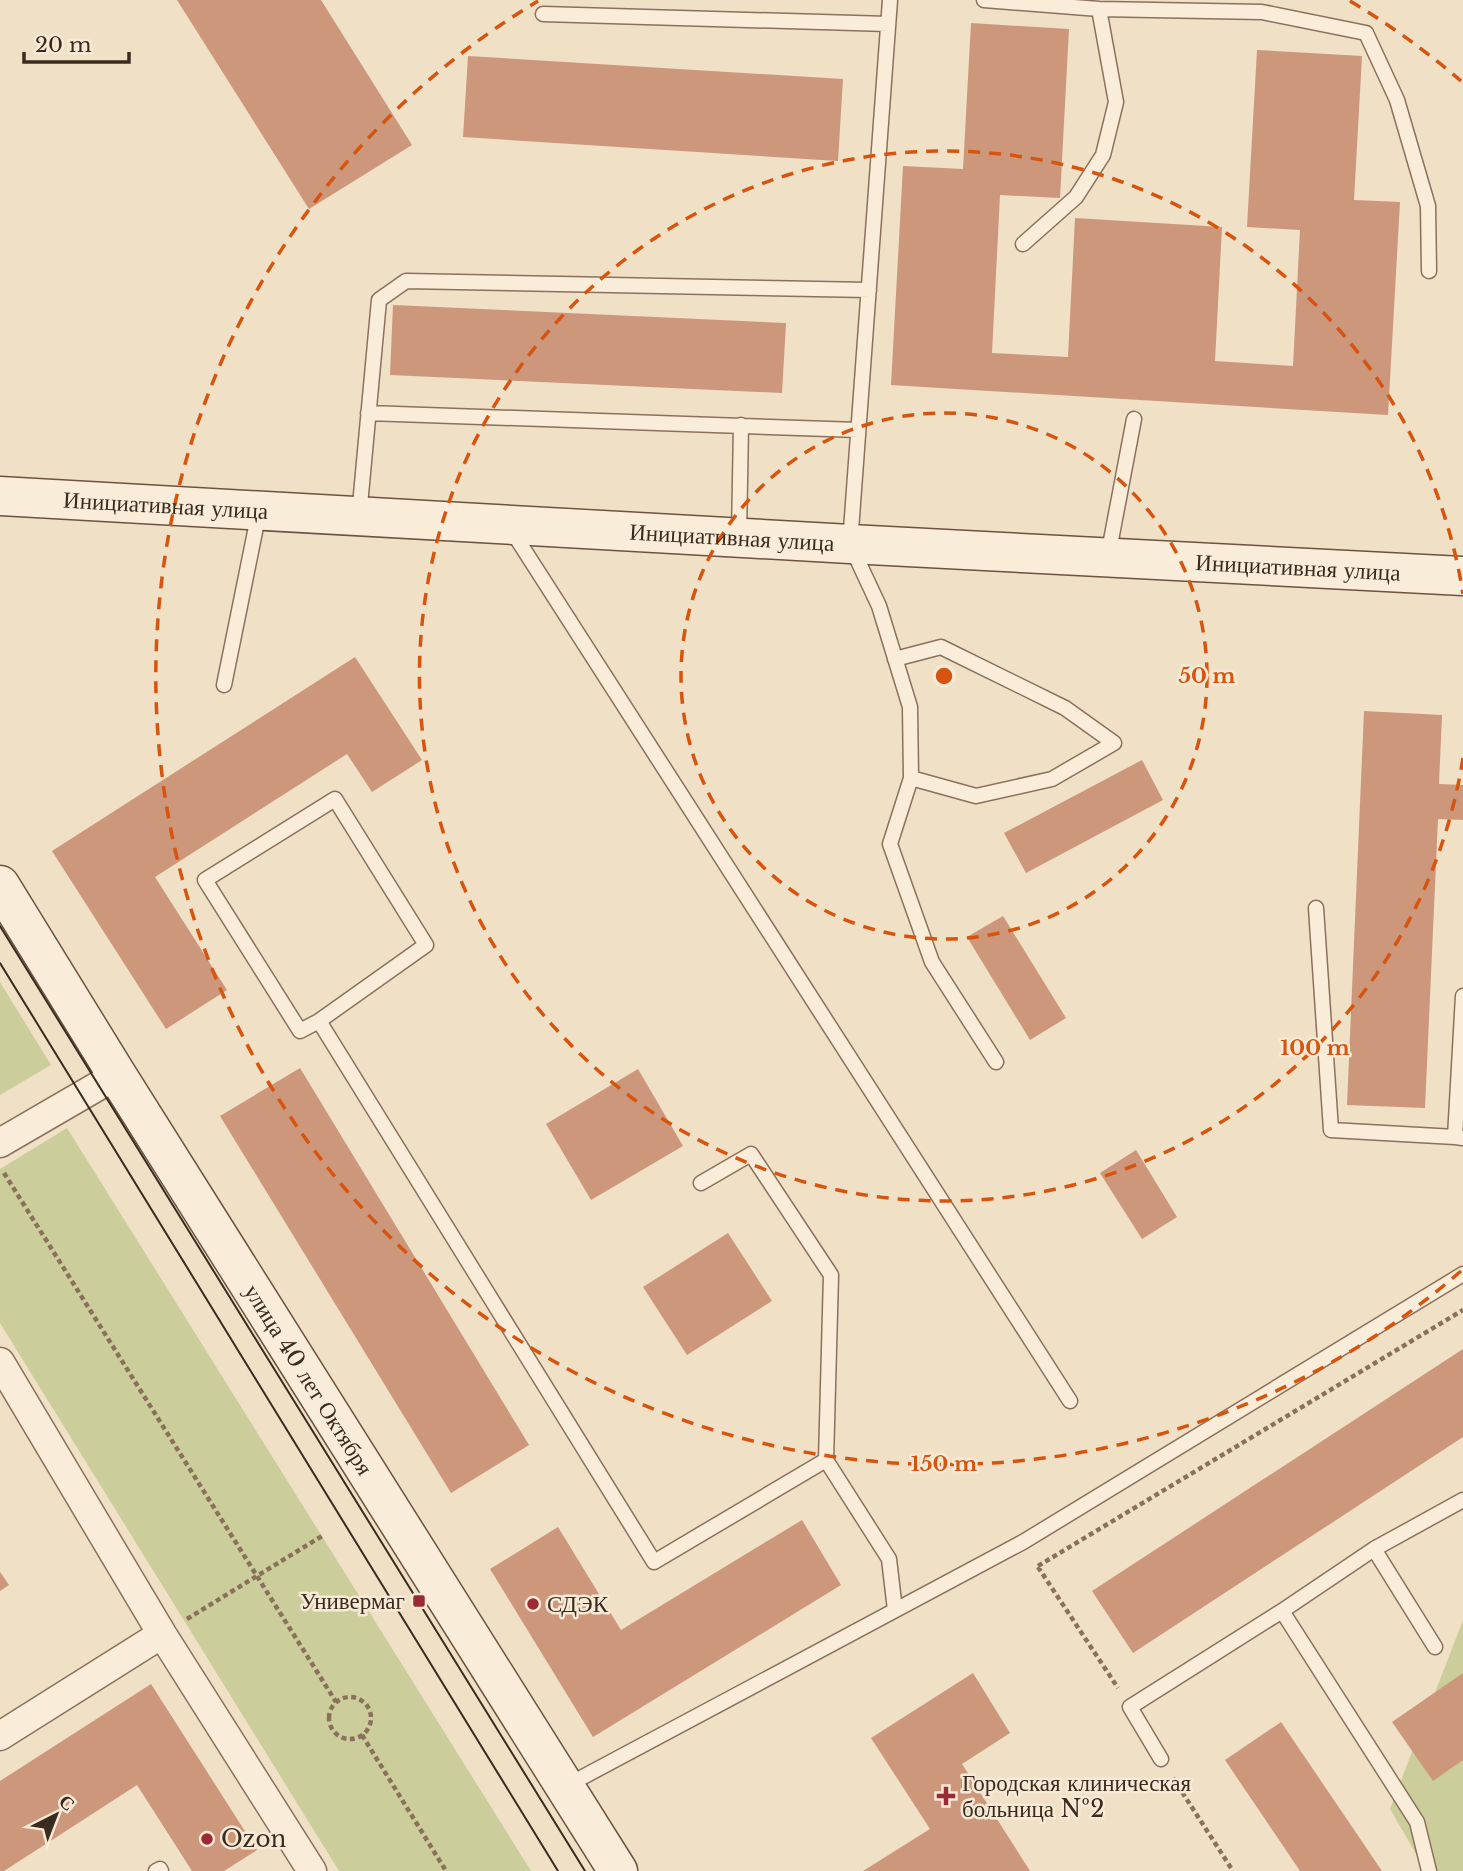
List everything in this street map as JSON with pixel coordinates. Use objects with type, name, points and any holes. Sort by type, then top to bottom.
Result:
[{"type":"main road","name":"Инициативная улица","points":[[0,496],[1463,576]]},
{"type":"main road","name":"улица 40 лет Октября","points":[[0,885],[618,1871]]},
{"type":"street","points":[[0,1143],[117,1075]]},
{"type":"street","points":[[0,1362],[162,1634],[312,1871]]},
{"type":"street","points":[[0,1736],[162,1634]]},
{"type":"lane","points":[[890,0],[850,544],[880,606],[910,707],[911,778],[890,844],[932,962],[996,1062]]},
{"type":"lane","points":[[984,0],[1099,9],[1262,12],[1366,33],[1397,100],[1428,206],[1429,271]]},
{"type":"lane","points":[[1023,244],[1076,197],[1103,155],[1116,103],[1099,9]]},
{"type":"lane","points":[[543,14],[888,24]]},
{"type":"lane","points":[[359,516],[379,300],[406,281],[869,290]]},
{"type":"lane","points":[[368,412],[858,430]]},
{"type":"lane","points":[[1107,557],[1134,419]]},
{"type":"lane","points":[[739,537],[741,425]]},
{"type":"lane","points":[[224,685],[260,510]]},
{"type":"lane","points":[[508,524],[1070,1401]]},
{"type":"lane","points":[[895,659],[941,647],[1065,708],[1114,743],[1052,779],[976,796],[911,778]]},
{"type":"lane","points":[[335,799],[426,945],[319,1021],[300,1031],[205,880],[335,799]]},
{"type":"lane","points":[[1316,908],[1331,1130],[1459,1137],[1463,996]]},
{"type":"lane","points":[[319,1021],[654,1562],[826,1460]]},
{"type":"lane","points":[[701,1183],[751,1154],[831,1275],[826,1460],[890,1559],[895,1610]]},
{"type":"lane","points":[[565,1787],[1023,1542],[1463,1274]]},
{"type":"lane","points":[[1161,1759],[1130,1707],[1374,1549],[1463,1500]]},
{"type":"lane","points":[[1374,1549],[1435,1647]]},
{"type":"lane","points":[[1282,1611],[1417,1822],[1429,1871]]},
{"type":"path","points":[[0,1166],[336,1702]]},
{"type":"path","points":[[1038,1566],[1463,1310]]},
{"type":"path","points":[[162,1634],[322,1536]]},
{"type":"path","points":[[1023,1542],[1130,1707]]},
{"type":"path","points":[[349,1697],[367,1705],[371,1718],[362,1735],[355,1738],[342,1737],[331,1728],[330,1714],[336,1702],[349,1697]]},
{"type":"path","points":[[362,1735],[446,1871]]},
{"type":"path","points":[[1161,1759],[1233,1871]]},
{"type":"green space","points":[[0,982],[51,1065],[0,1095]]},
{"type":"green space","points":[[67,1128],[531,1871],[339,1871],[0,1323],[0,1169]]},
{"type":"green space","points":[[1463,1620],[1463,1871],[1426,1871],[1390,1809]]},
{"type":"building","points":[[177,0],[321,0],[412,145],[309,209]]},
{"type":"building","points":[[971,23],[1069,29],[1060,198],[1000,195],[992,353],[1068,357],[1075,218],[1222,227],[1215,361],[1293,366],[1300,230],[1247,227],[1257,50],[1362,56],[1354,200],[1400,202],[1388,415],[891,385],[903,166],[963,169]]},
{"type":"building","points":[[468,56],[843,79],[838,161],[463,137]]},
{"type":"building","points":[[393,305],[786,323],[782,393],[390,375]]},
{"type":"building","points":[[355,657],[422,760],[372,792],[347,754],[155,877],[227,990],[166,1029],[52,851]]},
{"type":"building","points":[[1364,711],[1442,715],[1439,784],[1463,785],[1463,820],[1438,819],[1425,1108],[1347,1105]]},
{"type":"building","points":[[1142,760],[1163,800],[1026,873],[1004,833]]},
{"type":"building","points":[[1003,916],[1066,1018],[1030,1040],[967,937]]},
{"type":"building","points":[[300,1068],[529,1445],[451,1493],[220,1116]]},
{"type":"building","points":[[638,1069],[683,1146],[591,1200],[546,1124]]},
{"type":"building","points":[[1136,1150],[1177,1217],[1142,1239],[1100,1173]]},
{"type":"building","points":[[728,1233],[772,1301],[687,1355],[643,1287]]},
{"type":"building","points":[[1463,1349],[1463,1437],[1133,1653],[1092,1591]]},
{"type":"building","points":[[802,1520],[841,1585],[593,1737],[490,1569],[558,1527],[621,1630]]},
{"type":"building","points":[[0,1572],[9,1585],[0,1591]]},
{"type":"building","name":"Городская клиническая больница №2","points":[[973,1673],[1010,1733],[962,1764],[1030,1871],[863,1871],[930,1829],[871,1738]]},
{"type":"building","points":[[1463,1673],[1463,1760],[1433,1781],[1392,1722]]},
{"type":"building","points":[[151,1684],[257,1850],[224,1871],[192,1871],[137,1785],[4,1871],[0,1871],[0,1781]]},
{"type":"building","points":[[1281,1722],[1382,1871],[1300,1871],[1225,1760]]},
{"type":"tram line","points":[[0,926],[585,1871]]},
{"type":"tram line","points":[[0,963],[558,1871]]},
{"type":"place","name":"Универмаг","points":[[419,1601]]},
{"type":"place","name":"СДЭК","points":[[533,1604]]},
{"type":"place","name":"Городская клиническая больница №2","points":[[946,1796]]},
{"type":"place","name":"Ozon","points":[[207,1839]]}]
